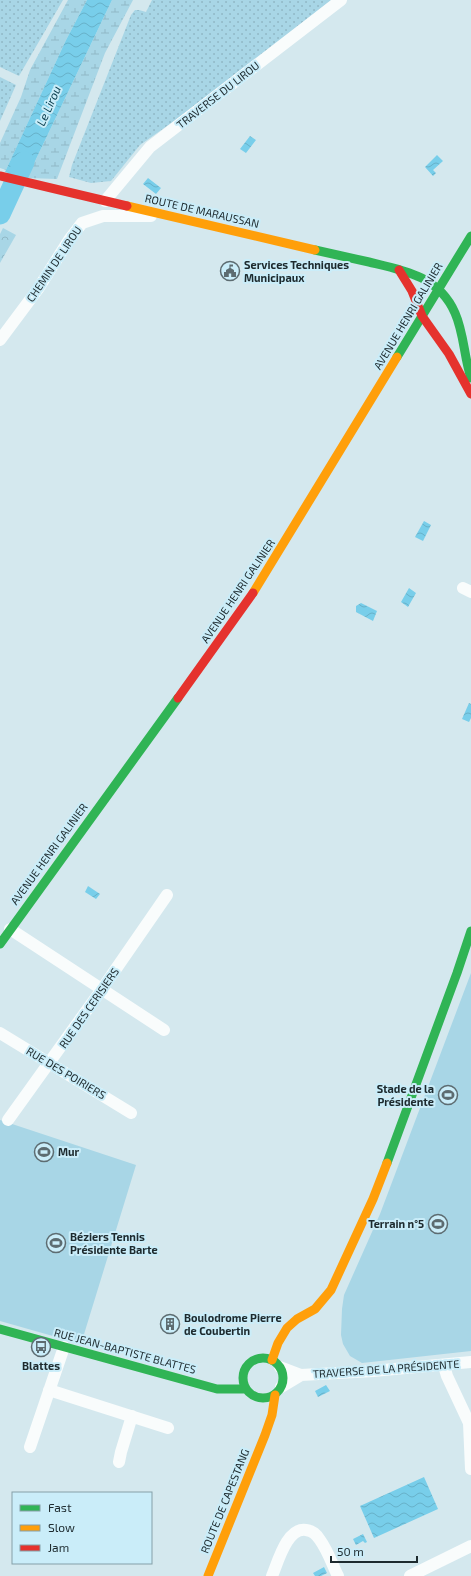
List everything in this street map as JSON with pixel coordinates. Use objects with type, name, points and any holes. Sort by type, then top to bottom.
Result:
[{"type":"main road","name":"ROUTE DE MARAUSSAN","points":[[0,176],[410,272],[423,278],[438,289],[448,302],[458,320],[471,378]]},
{"type":"main road","name":"AVENUE HENRI GALINIER","points":[[0,944],[258,586],[471,236]]},
{"type":"main road","points":[[399,270],[412,291],[422,316],[449,354],[471,394]]},
{"type":"main road","points":[[254,1397],[265,1399],[278,1391],[283,1380],[283,1373],[276,1363],[277,1344],[286,1329],[296,1319],[312,1311],[323,1302],[331,1290],[373,1199],[471,931]]},
{"type":"main road","name":"RUE JEAN-BAPTISTE BLATTES","points":[[0,1329],[217,1389],[246,1389]]},
{"type":"main road","points":[[259,1405],[246,1389],[243,1376],[248,1364],[259,1358],[276,1363]]},
{"type":"main road","name":"ROUTE DE CAPESTANG","points":[[208,1576],[265,1435],[278,1391]]},
{"type":"main road","name":"ROUTE DE CAPESTANG","points":[[264,1414],[265,1435]]},
{"type":"street","name":"TRAVERSE DU LIROU","points":[[105,201],[150,147],[341,0]]},
{"type":"street","name":"CHEMIN DE LIROU","points":[[0,340],[38,289],[68,240],[82,223],[103,216],[172,216]]},
{"type":"street","name":"RUE DES CERISIERS","points":[[8,1120],[50,1063],[167,894]]},
{"type":"street","points":[[10,929],[164,1030]]},
{"type":"street","name":"RUE DES POIRIERS","points":[[0,1033],[131,1113]]},
{"type":"street","points":[[30,1447],[64,1347]]},
{"type":"street","name":"TRAVERSE DE LA PRÉSIDENTE","points":[[276,1363],[301,1375],[444,1366],[471,1362]]},
{"type":"street","points":[[444,1366],[468,1423],[471,1469]]},
{"type":"street","name":"TRAVERSE DE LA PRÉSIDENTE","points":[[278,1391],[301,1375]]},
{"type":"street","points":[[49,1390],[168,1428]]},
{"type":"street","points":[[119,1462],[132,1416]]},
{"type":"street","points":[[272,1576],[288,1539],[293,1533],[301,1529],[313,1531],[321,1540],[338,1576]]},
{"type":"street","points":[[410,1576],[471,1546]]},
{"type":"green space","points":[[0,0],[63,0],[19,76],[0,67]]},
{"type":"green space","points":[[68,0],[87,0],[66,40],[6,170],[0,168],[0,143],[21,97],[30,70]]},
{"type":"green space","points":[[112,0],[133,0],[105,53],[57,179],[27,178]]},
{"type":"green space","points":[[152,0],[331,0],[211,95],[140,145],[111,181],[91,183],[69,177],[72,165],[131,15],[135,10],[146,12]]},
{"type":"green space","points":[[0,77],[16,85],[0,121]]},
{"type":"green space","points":[[3,228],[16,235],[0,263],[0,234]]},
{"type":"green space","name":"Stade de la Présidente","points":[[471,973],[471,1351],[362,1363],[350,1356],[343,1344],[341,1335],[344,1295],[380,1214]]},
{"type":"green space","name":"Béziers Tennis Présidente Barte","points":[[0,1120],[136,1165],[81,1344],[0,1321]]},
{"type":"water","points":[[87,0],[112,0],[27,178],[5,172],[66,40]]},
{"type":"water","points":[[250,136],[256,140],[246,153],[240,149]]},
{"type":"water","points":[[437,155],[443,161],[433,170],[436,173],[433,176],[425,167]]},
{"type":"water","points":[[148,178],[161,188],[156,194],[143,184]]},
{"type":"water","points":[[424,521],[431,525],[423,541],[415,537]]},
{"type":"water","points":[[409,588],[416,593],[408,607],[401,602]]},
{"type":"water","points":[[361,603],[377,611],[373,621],[356,612],[356,606]]},
{"type":"water","points":[[469,703],[471,704],[471,718],[469,722],[462,719]]},
{"type":"water","points":[[88,886],[100,894],[96,899],[85,892]]},
{"type":"water","points":[[326,1385],[330,1391],[318,1397],[315,1391]]},
{"type":"water","points":[[424,1477],[438,1509],[374,1538],[360,1506]]},
{"type":"water","points":[[363,1534],[367,1542],[365,1543],[363,1541],[356,1545],[353,1539]]},
{"type":"water","points":[[324,1567],[327,1573],[321,1576],[315,1576],[313,1573]]},
{"type":"waterway","name":"Le Lirou","points":[[0,214],[24,162]]},
{"type":"traffic: fast","points":[[397,357],[471,236]]},
{"type":"traffic: fast","points":[[315,250],[395,268],[419,277],[440,291],[448,301],[458,321],[471,378]]},
{"type":"traffic: fast","points":[[0,944],[178,698]]},
{"type":"traffic: fast","points":[[387,1163],[471,931]]},
{"type":"traffic: fast","points":[[0,1329],[217,1389],[245,1389]]},
{"type":"traffic: fast","points":[[267,1358],[274,1361],[280,1367],[283,1378],[282,1386],[274,1395],[267,1398],[259,1398],[252,1395],[244,1386],[243,1374],[246,1367],[255,1359],[267,1358]]},
{"type":"traffic: slow","points":[[127,206],[315,250]]},
{"type":"traffic: slow","points":[[253,593],[397,357]]},
{"type":"traffic: slow","points":[[272,1360],[278,1343],[287,1328],[297,1319],[315,1309],[331,1290],[373,1199],[387,1163]]},
{"type":"traffic: slow","points":[[208,1576],[265,1435],[272,1415],[275,1395]]},
{"type":"traffic: jam","points":[[0,176],[127,206]]},
{"type":"traffic: jam","points":[[399,270],[412,291],[422,316],[449,354],[471,394]]},
{"type":"traffic: jam","points":[[178,698],[253,593]]},
{"type":"place","name":"Services Techniques Municipaux","points":[[230,271]]},
{"type":"place","name":"Stade de la Présidente","points":[[448,1095]]},
{"type":"place","name":"Mur","points":[[44,1152]]},
{"type":"place","name":"Terrain n°5","points":[[438,1224]]},
{"type":"place","name":"Béziers Tennis Présidente Barte","points":[[56,1243]]},
{"type":"place","name":"Boulodrome Pierre de Coubertin","points":[[170,1324]]},
{"type":"place","name":"Blattes","points":[[41,1347]]}]
